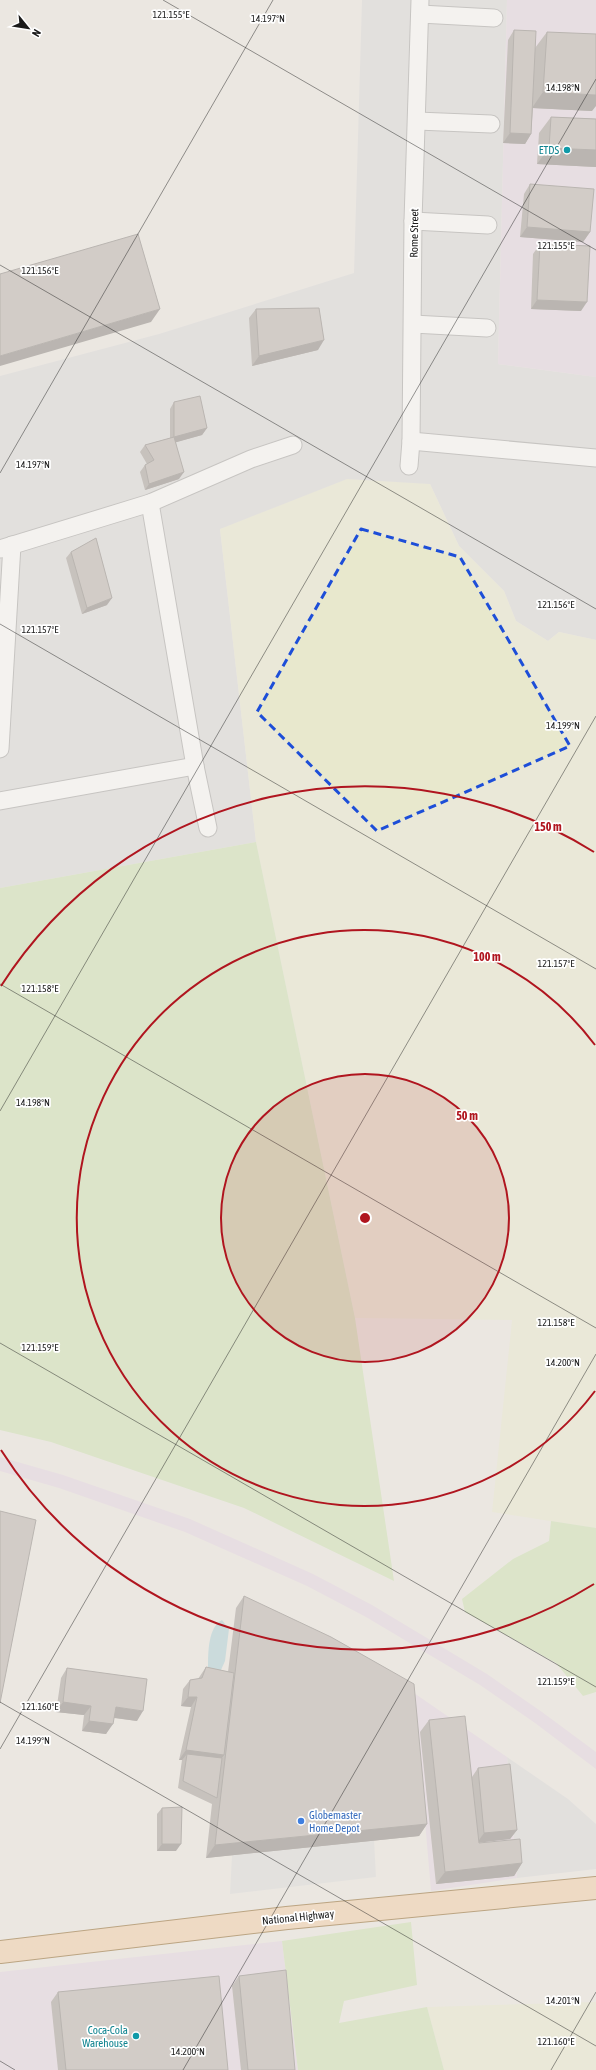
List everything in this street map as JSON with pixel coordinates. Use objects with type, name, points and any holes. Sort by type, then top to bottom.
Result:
[{"type":"main road","name":"National Highway","points":[[0,1952],[279,1919],[596,1888]]},
{"type":"street","points":[[420,7],[494,18]]},
{"type":"street","name":"Rome Street","points":[[409,466],[411,441],[413,324],[413,220],[420,7]]},
{"type":"street","points":[[417,122],[491,124]]},
{"type":"street","points":[[413,220],[488,225]]},
{"type":"street","points":[[413,324],[488,328]]},
{"type":"street","points":[[411,441],[596,458]]},
{"type":"street","points":[[0,749],[6,547],[150,503],[251,459],[292,445]]},
{"type":"street","points":[[150,503],[195,766],[208,828]]},
{"type":"street","points":[[0,801],[195,766]]},
{"type":"highlighted area","points":[[361,529],[460,557],[570,746],[377,831],[257,712]]},
{"type":"shaded area","points":[[362,0],[507,0],[498,364],[596,377],[596,640],[559,632],[548,641],[516,621],[504,591],[459,546],[430,484],[220,529],[256,842],[0,888],[0,376],[159,334],[354,273]]},
{"type":"shaded area","points":[[507,0],[596,0],[596,377],[498,364]]},
{"type":"shaded area","points":[[0,1457],[63,1475],[190,1519],[313,1574],[372,1605],[487,1674],[596,1752],[596,1769],[535,1723],[480,1685],[366,1617],[307,1586],[185,1532],[59,1488],[0,1471]]},
{"type":"shaded area","points":[[414,1693],[507,1757],[517,1878],[431,1891]]},
{"type":"shaded area","points":[[507,1757],[568,1799],[596,1824],[596,1869],[517,1878]]},
{"type":"shaded area","points":[[374,1839],[376,1877],[230,1894],[232,1855]]},
{"type":"shaded area","points":[[282,1941],[298,2070],[0,2070],[0,1972]]},
{"type":"green space","points":[[347,479],[430,484],[459,546],[504,591],[516,621],[548,641],[559,632],[596,640],[596,1569],[595,1528],[492,1512],[512,1320],[355,1318],[256,842],[220,529]]},
{"type":"green space","points":[[256,842],[355,1318],[394,1581],[244,1508],[51,1442],[0,1430],[0,888]]},
{"type":"green space","points":[[551,1521],[596,1528],[596,1692],[583,1696],[556,1663],[465,1612],[462,1599],[513,1559],[549,1541]]},
{"type":"green space","points":[[411,1922],[417,1985],[344,2001],[339,2023],[427,2007],[444,2070],[298,2070],[282,1941]]},
{"type":"green space","points":[[596,2002],[596,2070],[444,2070],[427,2007]]},
{"type":"water","points":[[222,1620],[229,1629],[225,1661],[221,1670],[213,1673],[208,1667],[211,1634],[217,1623]]},
{"type":"building","points":[[514,30],[536,31],[531,134],[510,133]]},
{"type":"building","points":[[547,32],[596,34],[596,95],[543,92]]},
{"type":"building","points":[[551,117],[596,119],[596,150],[549,148]]},
{"type":"building","points":[[530,184],[594,189],[590,232],[527,227]]},
{"type":"building","points":[[138,234],[160,309],[0,356],[0,274]]},
{"type":"building","points":[[540,244],[590,246],[587,302],[537,300]]},
{"type":"building","points":[[319,308],[324,340],[259,356],[256,309]]},
{"type":"building","points":[[200,396],[207,428],[174,437],[174,402]]},
{"type":"building","points":[[174,437],[184,472],[149,484],[145,465],[154,460],[145,445]]},
{"type":"building","points":[[96,538],[112,598],[87,608],[71,552]]},
{"type":"building","points":[[0,1511],[36,1520],[0,1703]]},
{"type":"building","points":[[244,1596],[331,1637],[414,1684],[427,1824],[215,1845]]},
{"type":"building","points":[[206,1667],[234,1673],[224,1755],[186,1750],[197,1697],[188,1697],[190,1680],[202,1678]]},
{"type":"building","points":[[67,1668],[147,1679],[143,1711],[116,1707],[113,1724],[89,1721],[91,1706],[63,1702]]},
{"type":"building","points":[[465,1716],[479,1843],[520,1839],[522,1863],[445,1872],[429,1720]]},
{"type":"building","points":[[187,1754],[222,1758],[217,1798],[183,1781]]},
{"type":"building","points":[[510,1764],[517,1830],[484,1833],[478,1768]]},
{"type":"building","points":[[182,1807],[181,1844],[162,1844],[162,1808]]},
{"type":"building","points":[[286,1970],[295,2070],[248,2070],[239,1976]]},
{"type":"building","name":"Coca-Cola Warehouse","points":[[219,1976],[228,2070],[66,2070],[58,1992]]},
{"type":"place","name":"ETDS","points":[[567,150]]},
{"type":"place","name":"Globemaster Home Depot","points":[[301,1821]]},
{"type":"place","name":"Coca-Cola Warehouse","points":[[136,2036]]}]
